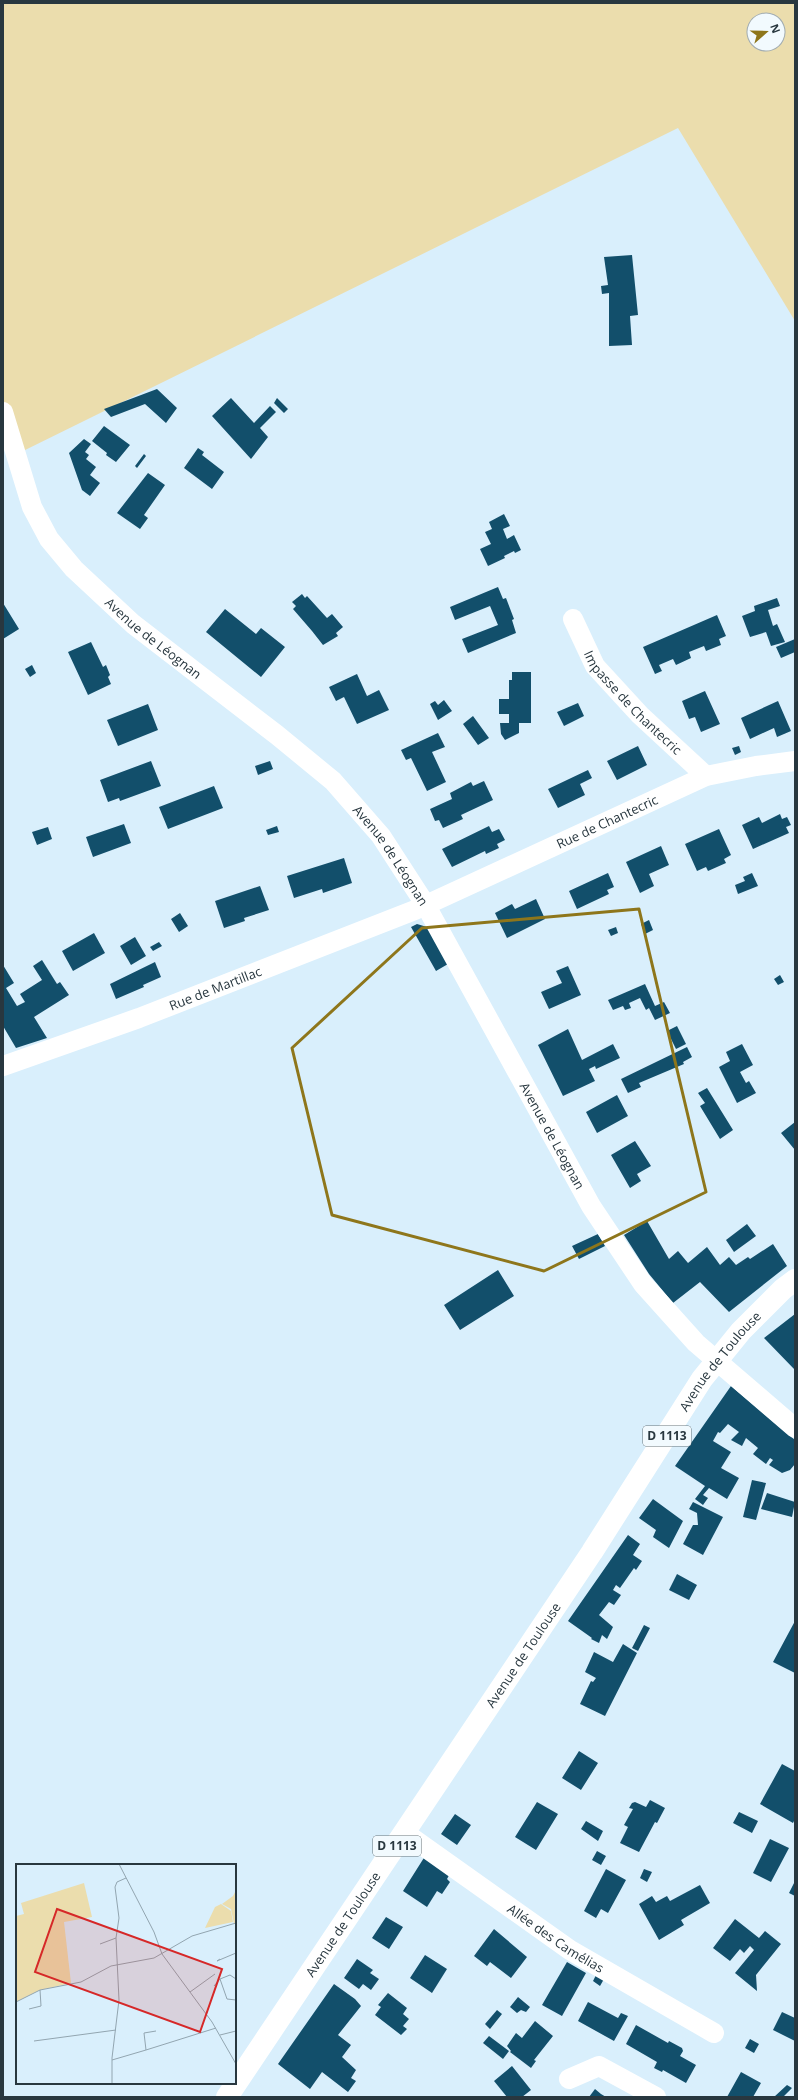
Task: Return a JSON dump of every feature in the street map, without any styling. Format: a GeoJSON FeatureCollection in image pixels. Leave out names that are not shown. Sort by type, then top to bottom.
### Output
{"type":"FeatureCollection","features":[{"type":"Feature","properties":{"kind":"main road","name":"Avenue de Toulouse"},"geometry":{"type":"LineString","coordinates":[[236,2084],[405,1834],[565,1593],[715,1361],[741,1331],[783,1289],[795,1280]]}},
{"type":"Feature","properties":{"kind":"main road","name":"Avenue de Toulouse"},"geometry":{"type":"LineString","coordinates":[[227,2097],[236,2084]]}},
{"type":"Feature","properties":{"kind":"street","name":"Avenue de Léognan"},"geometry":{"type":"LineString","coordinates":[[3,412],[32,507],[49,539],[74,568],[133,624],[277,735],[332,782],[381,836],[426,904],[591,1206],[643,1284],[696,1343],[715,1361],[795,1428]]}},
{"type":"Feature","properties":{"kind":"street","name":"Impasse de Chantecric"},"geometry":{"type":"LineString","coordinates":[[573,619],[595,666],[640,715],[706,776]]}},
{"type":"Feature","properties":{"kind":"street","name":"Rue de Chantecric"},"geometry":{"type":"LineString","coordinates":[[426,904],[706,776],[756,766],[795,761]]}},
{"type":"Feature","properties":{"kind":"street","name":"Rue de Martillac"},"geometry":{"type":"LineString","coordinates":[[3,1066],[24,1060],[139,1018],[426,904]]}},
{"type":"Feature","properties":{"kind":"street","name":"Allée des Camélias"},"geometry":{"type":"LineString","coordinates":[[405,1834],[570,1950],[714,2033]]}},
{"type":"Feature","properties":{"kind":"street"},"geometry":{"type":"LineString","coordinates":[[569,2079],[600,2066],[656,2097]]}},
{"type":"Feature","properties":{"kind":"highlighted area"},"geometry":{"type":"Polygon","coordinates":[[[639,909],[706,1192],[544,1271],[332,1215],[292,1048],[422,928],[639,909]]]}},
{"type":"Feature","properties":{"kind":"shaded area"},"geometry":{"type":"Polygon","coordinates":[[[3,3],[795,3],[795,321],[678,128],[17,454],[3,412],[3,3]]]}},
{"type":"Feature","properties":{"kind":"building"},"geometry":{"type":"Polygon","coordinates":[[[632,255],[638,315],[630,316],[632,345],[609,346],[609,293],[602,294],[601,286],[608,285],[604,257],[632,255]]]}},
{"type":"Feature","properties":{"kind":"building"},"geometry":{"type":"Polygon","coordinates":[[[157,389],[177,408],[166,423],[145,404],[111,417],[104,409],[157,389]]]}},
{"type":"Feature","properties":{"kind":"building"},"geometry":{"type":"Polygon","coordinates":[[[231,398],[254,423],[270,406],[276,412],[260,428],[268,437],[251,459],[212,416],[231,398]]]}},
{"type":"Feature","properties":{"kind":"building"},"geometry":{"type":"Polygon","coordinates":[[[277,398],[288,409],[284,413],[274,403],[277,398]]]}},
{"type":"Feature","properties":{"kind":"building"},"geometry":{"type":"Polygon","coordinates":[[[104,426],[130,445],[116,462],[106,455],[107,453],[92,441],[104,426]]]}},
{"type":"Feature","properties":{"kind":"building"},"geometry":{"type":"Polygon","coordinates":[[[84,439],[91,444],[85,452],[89,455],[86,459],[96,467],[90,475],[100,483],[90,496],[82,490],[69,453],[84,439]]]}},
{"type":"Feature","properties":{"kind":"building"},"geometry":{"type":"Polygon","coordinates":[[[198,448],[204,452],[202,455],[224,472],[212,489],[184,468],[198,448]]]}},
{"type":"Feature","properties":{"kind":"building"},"geometry":{"type":"Polygon","coordinates":[[[144,454],[146,456],[137,468],[135,466],[144,454]]]}},
{"type":"Feature","properties":{"kind":"building"},"geometry":{"type":"Polygon","coordinates":[[[148,473],[165,485],[144,515],[148,518],[140,529],[117,513],[148,473]]]}},
{"type":"Feature","properties":{"kind":"building"},"geometry":{"type":"Polygon","coordinates":[[[504,514],[510,526],[503,529],[507,539],[514,535],[521,550],[515,553],[514,551],[504,556],[505,558],[488,566],[480,549],[491,544],[485,532],[492,529],[489,522],[504,514]]]}},
{"type":"Feature","properties":{"kind":"building"},"geometry":{"type":"Polygon","coordinates":[[[498,587],[503,599],[506,598],[514,619],[512,620],[516,633],[468,653],[462,639],[498,625],[490,606],[455,620],[450,607],[498,587]]]}},
{"type":"Feature","properties":{"kind":"building"},"geometry":{"type":"Polygon","coordinates":[[[302,594],[305,598],[307,596],[327,618],[332,614],[343,627],[336,633],[338,636],[323,645],[293,609],[296,606],[292,602],[302,594]]]}},
{"type":"Feature","properties":{"kind":"building"},"geometry":{"type":"Polygon","coordinates":[[[777,598],[780,606],[768,610],[773,626],[777,624],[785,642],[771,646],[766,632],[750,637],[742,616],[755,611],[754,606],[777,598]]]}},
{"type":"Feature","properties":{"kind":"building"},"geometry":{"type":"Polygon","coordinates":[[[3,603],[19,629],[3,639],[3,603]]]}},
{"type":"Feature","properties":{"kind":"building"},"geometry":{"type":"Polygon","coordinates":[[[225,609],[256,634],[261,628],[285,647],[261,677],[206,632],[225,609]]]}},
{"type":"Feature","properties":{"kind":"building"},"geometry":{"type":"Polygon","coordinates":[[[717,615],[726,636],[719,639],[721,645],[706,651],[704,646],[689,652],[691,658],[676,665],[673,659],[659,665],[662,671],[655,674],[643,647],[717,615]]]}},
{"type":"Feature","properties":{"kind":"building"},"geometry":{"type":"Polygon","coordinates":[[[795,639],[795,652],[781,658],[776,647],[795,639]]]}},
{"type":"Feature","properties":{"kind":"building"},"geometry":{"type":"Polygon","coordinates":[[[91,642],[103,667],[106,665],[110,675],[108,677],[111,684],[88,695],[68,652],[91,642]]]}},
{"type":"Feature","properties":{"kind":"building"},"geometry":{"type":"Polygon","coordinates":[[[32,665],[36,673],[30,677],[25,669],[32,665]]]}},
{"type":"Feature","properties":{"kind":"building"},"geometry":{"type":"Polygon","coordinates":[[[512,672],[531,672],[531,723],[519,723],[519,733],[505,740],[501,734],[500,723],[509,723],[509,714],[499,714],[499,699],[509,699],[509,680],[512,680],[512,672]]]}},
{"type":"Feature","properties":{"kind":"building"},"geometry":{"type":"Polygon","coordinates":[[[357,674],[367,696],[379,690],[389,710],[357,724],[344,697],[336,701],[329,687],[357,674]]]}},
{"type":"Feature","properties":{"kind":"building"},"geometry":{"type":"Polygon","coordinates":[[[705,691],[720,724],[701,732],[695,717],[689,719],[682,701],[705,691]]]}},
{"type":"Feature","properties":{"kind":"building"},"geometry":{"type":"Polygon","coordinates":[[[444,700],[452,711],[438,720],[430,704],[435,701],[438,705],[444,700]]]}},
{"type":"Feature","properties":{"kind":"building"},"geometry":{"type":"Polygon","coordinates":[[[778,701],[791,731],[777,737],[774,728],[750,739],[741,718],[778,701]]]}},
{"type":"Feature","properties":{"kind":"building"},"geometry":{"type":"Polygon","coordinates":[[[578,703],[584,716],[564,726],[557,712],[578,703]]]}},
{"type":"Feature","properties":{"kind":"building"},"geometry":{"type":"Polygon","coordinates":[[[148,704],[158,730],[118,746],[107,720],[148,704]]]}},
{"type":"Feature","properties":{"kind":"building"},"geometry":{"type":"Polygon","coordinates":[[[473,716],[489,738],[478,745],[463,724],[473,716]]]}},
{"type":"Feature","properties":{"kind":"building"},"geometry":{"type":"Polygon","coordinates":[[[438,733],[445,747],[432,752],[446,782],[427,791],[411,758],[406,760],[401,750],[438,733]]]}},
{"type":"Feature","properties":{"kind":"building"},"geometry":{"type":"Polygon","coordinates":[[[638,746],[647,765],[617,780],[607,761],[638,746]]]}},
{"type":"Feature","properties":{"kind":"building"},"geometry":{"type":"Polygon","coordinates":[[[739,746],[741,752],[735,755],[732,748],[739,746]]]}},
{"type":"Feature","properties":{"kind":"building"},"geometry":{"type":"Polygon","coordinates":[[[151,761],[161,786],[120,801],[119,798],[108,802],[100,780],[151,761]]]}},
{"type":"Feature","properties":{"kind":"building"},"geometry":{"type":"Polygon","coordinates":[[[270,761],[273,769],[258,775],[255,766],[270,761]]]}},
{"type":"Feature","properties":{"kind":"building"},"geometry":{"type":"Polygon","coordinates":[[[588,770],[592,778],[580,784],[585,795],[558,808],[548,789],[588,770]]]}},
{"type":"Feature","properties":{"kind":"building"},"geometry":{"type":"Polygon","coordinates":[[[484,781],[493,800],[461,815],[463,819],[443,828],[439,820],[435,821],[430,809],[452,799],[450,793],[471,782],[473,786],[484,781]]]}},
{"type":"Feature","properties":{"kind":"building"},"geometry":{"type":"Polygon","coordinates":[[[214,786],[223,808],[168,829],[159,807],[214,786]]]}},
{"type":"Feature","properties":{"kind":"building"},"geometry":{"type":"Polygon","coordinates":[[[780,814],[782,819],[787,817],[791,825],[786,827],[789,833],[753,849],[742,825],[759,817],[762,823],[780,814]]]}},
{"type":"Feature","properties":{"kind":"building"},"geometry":{"type":"Polygon","coordinates":[[[124,824],[131,843],[93,857],[86,837],[124,824]]]}},
{"type":"Feature","properties":{"kind":"building"},"geometry":{"type":"Polygon","coordinates":[[[277,826],[279,832],[268,835],[266,830],[277,826]]]}},
{"type":"Feature","properties":{"kind":"building"},"geometry":{"type":"Polygon","coordinates":[[[489,826],[492,832],[499,829],[505,840],[497,844],[499,848],[486,854],[485,851],[452,867],[442,849],[489,826]]]}},
{"type":"Feature","properties":{"kind":"building"},"geometry":{"type":"Polygon","coordinates":[[[48,827],[52,839],[37,845],[32,832],[48,827]]]}},
{"type":"Feature","properties":{"kind":"building"},"geometry":{"type":"Polygon","coordinates":[[[719,829],[731,855],[724,859],[726,863],[708,871],[706,867],[697,871],[685,844],[719,829]]]}},
{"type":"Feature","properties":{"kind":"building"},"geometry":{"type":"Polygon","coordinates":[[[661,846],[669,865],[649,874],[654,886],[640,893],[626,862],[661,846]]]}},
{"type":"Feature","properties":{"kind":"building"},"geometry":{"type":"Polygon","coordinates":[[[344,858],[352,883],[323,893],[322,889],[294,898],[287,876],[344,858]]]}},
{"type":"Feature","properties":{"kind":"building"},"geometry":{"type":"Polygon","coordinates":[[[608,873],[614,887],[607,890],[609,894],[577,909],[569,891],[608,873]]]}},
{"type":"Feature","properties":{"kind":"building"},"geometry":{"type":"Polygon","coordinates":[[[752,873],[758,886],[738,894],[735,885],[745,881],[743,877],[752,873]]]}},
{"type":"Feature","properties":{"kind":"building"},"geometry":{"type":"Polygon","coordinates":[[[260,886],[269,910],[244,918],[245,921],[224,928],[215,901],[260,886]]]}},
{"type":"Feature","properties":{"kind":"building"},"geometry":{"type":"Polygon","coordinates":[[[536,899],[545,919],[507,938],[495,913],[512,904],[515,909],[536,899]]]}},
{"type":"Feature","properties":{"kind":"building"},"geometry":{"type":"Polygon","coordinates":[[[180,913],[188,926],[179,932],[171,919],[180,913]]]}},
{"type":"Feature","properties":{"kind":"building"},"geometry":{"type":"Polygon","coordinates":[[[649,920],[653,930],[645,934],[641,924],[649,920]]]}},
{"type":"Feature","properties":{"kind":"building"},"geometry":{"type":"Polygon","coordinates":[[[417,924],[427,927],[448,964],[436,971],[411,927],[417,924]]]}},
{"type":"Feature","properties":{"kind":"building"},"geometry":{"type":"Polygon","coordinates":[[[616,927],[618,933],[611,936],[608,930],[616,927]]]}},
{"type":"Feature","properties":{"kind":"building"},"geometry":{"type":"Polygon","coordinates":[[[94,933],[105,953],[73,971],[62,951],[94,933]]]}},
{"type":"Feature","properties":{"kind":"building"},"geometry":{"type":"Polygon","coordinates":[[[135,937],[146,956],[131,965],[120,946],[135,937]]]}},
{"type":"Feature","properties":{"kind":"building"},"geometry":{"type":"Polygon","coordinates":[[[159,942],[162,946],[153,951],[150,947],[159,942]]]}},
{"type":"Feature","properties":{"kind":"building"},"geometry":{"type":"Polygon","coordinates":[[[42,960],[57,984],[60,982],[69,995],[34,1017],[47,1038],[16,1048],[3,1026],[3,965],[14,983],[6,988],[17,1006],[25,1002],[20,994],[42,980],[33,966],[42,960]]]}},
{"type":"Feature","properties":{"kind":"building"},"geometry":{"type":"Polygon","coordinates":[[[155,962],[161,977],[143,985],[144,987],[116,999],[110,984],[155,962]]]}},
{"type":"Feature","properties":{"kind":"building"},"geometry":{"type":"Polygon","coordinates":[[[568,966],[581,995],[549,1009],[541,992],[562,983],[556,971],[568,966]]]}},
{"type":"Feature","properties":{"kind":"building"},"geometry":{"type":"Polygon","coordinates":[[[780,975],[784,982],[778,985],[774,979],[780,975]]]}},
{"type":"Feature","properties":{"kind":"building"},"geometry":{"type":"Polygon","coordinates":[[[645,984],[655,1006],[664,1002],[670,1013],[655,1020],[649,1008],[646,1010],[640,998],[629,1003],[631,1008],[625,1010],[623,1006],[613,1010],[608,1000],[645,984]]]}},
{"type":"Feature","properties":{"kind":"building"},"geometry":{"type":"Polygon","coordinates":[[[677,1026],[686,1044],[676,1049],[667,1031],[677,1026]]]}},
{"type":"Feature","properties":{"kind":"building"},"geometry":{"type":"Polygon","coordinates":[[[568,1029],[582,1060],[613,1044],[620,1058],[596,1069],[595,1066],[589,1069],[595,1081],[563,1096],[538,1045],[568,1029]]]}},
{"type":"Feature","properties":{"kind":"building"},"geometry":{"type":"Polygon","coordinates":[[[742,1044],[753,1065],[740,1072],[746,1083],[749,1081],[756,1093],[737,1103],[719,1067],[730,1061],[726,1052],[742,1044]]]}},
{"type":"Feature","properties":{"kind":"building"},"geometry":{"type":"Polygon","coordinates":[[[687,1047],[692,1057],[683,1062],[684,1064],[639,1083],[641,1087],[628,1093],[621,1079],[687,1047]]]}},
{"type":"Feature","properties":{"kind":"building"},"geometry":{"type":"Polygon","coordinates":[[[707,1088],[733,1130],[720,1139],[700,1106],[705,1103],[698,1093],[707,1088]]]}},
{"type":"Feature","properties":{"kind":"building"},"geometry":{"type":"Polygon","coordinates":[[[617,1095],[628,1116],[597,1133],[586,1112],[617,1095]]]}},
{"type":"Feature","properties":{"kind":"building"},"geometry":{"type":"Polygon","coordinates":[[[795,1122],[795,1150],[781,1133],[795,1122]]]}},
{"type":"Feature","properties":{"kind":"building"},"geometry":{"type":"Polygon","coordinates":[[[635,1141],[651,1166],[637,1174],[641,1181],[630,1188],[611,1155],[635,1141]]]}},
{"type":"Feature","properties":{"kind":"building"},"geometry":{"type":"Polygon","coordinates":[[[647,1221],[669,1259],[678,1251],[688,1263],[707,1247],[720,1265],[729,1257],[736,1265],[748,1257],[750,1259],[773,1244],[787,1266],[729,1312],[700,1282],[673,1303],[649,1274],[624,1235],[647,1221]]]}},
{"type":"Feature","properties":{"kind":"building"},"geometry":{"type":"Polygon","coordinates":[[[747,1224],[756,1236],[734,1252],[726,1240],[747,1224]]]}},
{"type":"Feature","properties":{"kind":"building"},"geometry":{"type":"Polygon","coordinates":[[[598,1234],[605,1246],[579,1259],[572,1246],[598,1234]]]}},
{"type":"Feature","properties":{"kind":"building"},"geometry":{"type":"Polygon","coordinates":[[[498,1270],[514,1296],[460,1330],[444,1305],[498,1270]]]}},
{"type":"Feature","properties":{"kind":"building"},"geometry":{"type":"Polygon","coordinates":[[[795,1314],[795,1370],[764,1338],[795,1314]]]}},
{"type":"Feature","properties":{"kind":"building"},"geometry":{"type":"Polygon","coordinates":[[[731,1386],[795,1440],[795,1464],[790,1470],[782,1473],[769,1465],[773,1460],[770,1458],[766,1464],[753,1454],[758,1448],[746,1438],[742,1446],[731,1440],[739,1432],[728,1424],[720,1433],[718,1432],[713,1441],[731,1452],[721,1468],[739,1478],[727,1499],[709,1488],[703,1495],[708,1498],[703,1505],[695,1499],[705,1486],[675,1466],[731,1386]]]}},
{"type":"Feature","properties":{"kind":"building"},"geometry":{"type":"Polygon","coordinates":[[[752,1480],[766,1483],[756,1520],[743,1517],[752,1480]]]}},
{"type":"Feature","properties":{"kind":"building"},"geometry":{"type":"Polygon","coordinates":[[[767,1493],[795,1502],[792,1517],[761,1509],[767,1493]]]}},
{"type":"Feature","properties":{"kind":"building"},"geometry":{"type":"Polygon","coordinates":[[[653,1499],[683,1521],[669,1548],[653,1537],[656,1530],[639,1518],[653,1499]]]}},
{"type":"Feature","properties":{"kind":"building"},"geometry":{"type":"Polygon","coordinates":[[[693,1502],[723,1517],[703,1555],[683,1544],[693,1525],[698,1525],[697,1513],[689,1509],[693,1502]]]}},
{"type":"Feature","properties":{"kind":"building"},"geometry":{"type":"Polygon","coordinates":[[[628,1535],[640,1544],[633,1555],[642,1561],[636,1570],[634,1568],[620,1588],[616,1585],[613,1590],[621,1595],[614,1605],[609,1602],[599,1615],[613,1627],[607,1639],[602,1635],[599,1643],[591,1639],[592,1638],[568,1621],[628,1535]]]}},
{"type":"Feature","properties":{"kind":"building"},"geometry":{"type":"Polygon","coordinates":[[[677,1574],[697,1585],[689,1600],[669,1590],[677,1574]]]}},
{"type":"Feature","properties":{"kind":"building"},"geometry":{"type":"Polygon","coordinates":[[[795,1621],[795,1673],[773,1662],[795,1621]]]}},
{"type":"Feature","properties":{"kind":"building"},"geometry":{"type":"Polygon","coordinates":[[[644,1625],[650,1628],[638,1651],[632,1648],[644,1625]]]}},
{"type":"Feature","properties":{"kind":"building"},"geometry":{"type":"Polygon","coordinates":[[[623,1644],[637,1653],[605,1716],[580,1704],[591,1681],[593,1682],[596,1678],[585,1672],[594,1652],[613,1662],[623,1644]]]}},
{"type":"Feature","properties":{"kind":"building"},"geometry":{"type":"Polygon","coordinates":[[[579,1751],[598,1763],[581,1790],[562,1778],[579,1751]]]}},
{"type":"Feature","properties":{"kind":"building"},"geometry":{"type":"Polygon","coordinates":[[[782,1764],[795,1771],[795,1819],[793,1823],[760,1804],[782,1764]]]}},
{"type":"Feature","properties":{"kind":"building"},"geometry":{"type":"Polygon","coordinates":[[[650,1800],[665,1808],[657,1823],[655,1822],[639,1852],[620,1843],[628,1827],[624,1825],[633,1809],[629,1808],[632,1803],[635,1802],[646,1807],[650,1800]]]}},
{"type":"Feature","properties":{"kind":"building"},"geometry":{"type":"Polygon","coordinates":[[[537,1802],[558,1814],[536,1850],[515,1837],[537,1802]]]}},
{"type":"Feature","properties":{"kind":"building"},"geometry":{"type":"Polygon","coordinates":[[[739,1812],[758,1821],[752,1833],[733,1823],[739,1812]]]}},
{"type":"Feature","properties":{"kind":"building"},"geometry":{"type":"Polygon","coordinates":[[[455,1814],[471,1825],[457,1845],[441,1834],[455,1814]]]}},
{"type":"Feature","properties":{"kind":"building"},"geometry":{"type":"Polygon","coordinates":[[[586,1821],[603,1831],[598,1841],[581,1829],[586,1821]]]}},
{"type":"Feature","properties":{"kind":"building"},"geometry":{"type":"Polygon","coordinates":[[[770,1839],[789,1848],[771,1882],[753,1873],[770,1839]]]}},
{"type":"Feature","properties":{"kind":"building"},"geometry":{"type":"Polygon","coordinates":[[[597,1851],[606,1856],[601,1865],[592,1860],[597,1851]]]}},
{"type":"Feature","properties":{"kind":"building"},"geometry":{"type":"Polygon","coordinates":[[[427,1853],[452,1870],[447,1879],[450,1882],[442,1894],[437,1891],[427,1907],[403,1891],[427,1853]]]}},
{"type":"Feature","properties":{"kind":"building"},"geometry":{"type":"Polygon","coordinates":[[[606,1869],[626,1880],[608,1913],[601,1909],[596,1918],[584,1911],[606,1869]]]}},
{"type":"Feature","properties":{"kind":"building"},"geometry":{"type":"Polygon","coordinates":[[[644,1869],[652,1872],[647,1882],[640,1878],[644,1869]]]}},
{"type":"Feature","properties":{"kind":"building"},"geometry":{"type":"Polygon","coordinates":[[[795,1881],[795,1896],[789,1893],[795,1881]]]}},
{"type":"Feature","properties":{"kind":"building"},"geometry":{"type":"Polygon","coordinates":[[[700,1885],[710,1903],[681,1920],[684,1925],[659,1940],[639,1904],[652,1896],[656,1902],[667,1896],[670,1901],[700,1885]]]}},
{"type":"Feature","properties":{"kind":"building"},"geometry":{"type":"Polygon","coordinates":[[[386,1917],[403,1927],[389,1949],[372,1938],[386,1917]]]}},
{"type":"Feature","properties":{"kind":"building"},"geometry":{"type":"Polygon","coordinates":[[[735,1919],[759,1938],[765,1931],[781,1944],[756,1975],[757,1991],[735,1973],[754,1950],[750,1946],[744,1953],[740,1949],[730,1961],[713,1948],[735,1919]]]}},
{"type":"Feature","properties":{"kind":"building"},"geometry":{"type":"Polygon","coordinates":[[[494,1929],[527,1957],[511,1978],[490,1962],[487,1966],[474,1956],[494,1929]]]}},
{"type":"Feature","properties":{"kind":"building"},"geometry":{"type":"Polygon","coordinates":[[[425,1955],[447,1969],[432,1993],[410,1978],[425,1955]]]}},
{"type":"Feature","properties":{"kind":"building"},"geometry":{"type":"Polygon","coordinates":[[[357,1959],[373,1970],[370,1973],[379,1979],[371,1990],[363,1984],[359,1989],[344,1978],[357,1959]]]}},
{"type":"Feature","properties":{"kind":"building"},"geometry":{"type":"Polygon","coordinates":[[[567,1962],[586,1973],[562,2016],[542,2005],[567,1962]]]}},
{"type":"Feature","properties":{"kind":"building"},"geometry":{"type":"Polygon","coordinates":[[[596,1975],[604,1979],[600,1986],[593,1981],[596,1975]]]}},
{"type":"Feature","properties":{"kind":"building"},"geometry":{"type":"Polygon","coordinates":[[[334,1984],[355,1999],[361,2006],[338,2035],[351,2045],[342,2057],[356,2070],[351,2078],[356,2081],[348,2092],[322,2072],[310,2089],[278,2064],[334,1984]]]}},
{"type":"Feature","properties":{"kind":"building"},"geometry":{"type":"Polygon","coordinates":[[[388,1993],[407,2008],[403,2014],[409,2019],[403,2026],[407,2029],[401,2035],[375,2015],[381,2007],[378,2005],[388,1993]]]}},
{"type":"Feature","properties":{"kind":"building"},"geometry":{"type":"Polygon","coordinates":[[[518,1997],[530,2007],[526,2012],[521,2010],[517,2013],[510,2007],[518,1997]]]}},
{"type":"Feature","properties":{"kind":"building"},"geometry":{"type":"Polygon","coordinates":[[[588,2002],[618,2018],[621,2013],[628,2016],[614,2041],[578,2021],[588,2002]]]}},
{"type":"Feature","properties":{"kind":"building"},"geometry":{"type":"Polygon","coordinates":[[[497,2010],[502,2014],[490,2029],[485,2024],[497,2010]]]}},
{"type":"Feature","properties":{"kind":"building"},"geometry":{"type":"Polygon","coordinates":[[[782,2012],[795,2018],[795,2041],[773,2030],[782,2012]]]}},
{"type":"Feature","properties":{"kind":"building"},"geometry":{"type":"Polygon","coordinates":[[[535,2021],[553,2036],[534,2060],[536,2061],[531,2068],[510,2052],[511,2051],[507,2046],[516,2033],[522,2038],[535,2021]]]}},
{"type":"Feature","properties":{"kind":"building"},"geometry":{"type":"Polygon","coordinates":[[[636,2025],[668,2043],[669,2041],[682,2048],[683,2051],[680,2056],[696,2065],[686,2083],[663,2070],[662,2072],[654,2068],[657,2062],[626,2044],[636,2025]]]}},
{"type":"Feature","properties":{"kind":"building"},"geometry":{"type":"Polygon","coordinates":[[[489,2036],[509,2051],[503,2059],[483,2043],[489,2036]]]}},
{"type":"Feature","properties":{"kind":"building"},"geometry":{"type":"Polygon","coordinates":[[[750,2039],[759,2044],[754,2053],[745,2048],[750,2039]]]}},
{"type":"Feature","properties":{"kind":"building"},"geometry":{"type":"Polygon","coordinates":[[[512,2066],[531,2090],[522,2097],[507,2097],[494,2081],[512,2066]]]}},
{"type":"Feature","properties":{"kind":"building"},"geometry":{"type":"Polygon","coordinates":[[[741,2072],[761,2083],[753,2097],[727,2097],[741,2072]]]}},
{"type":"Feature","properties":{"kind":"building"},"geometry":{"type":"Polygon","coordinates":[[[787,2085],[792,2088],[783,2097],[774,2097],[787,2085]]]}},
{"type":"Feature","properties":{"kind":"building"},"geometry":{"type":"Polygon","coordinates":[[[595,2089],[601,2094],[606,2097],[589,2097],[595,2089]]]}}]}
